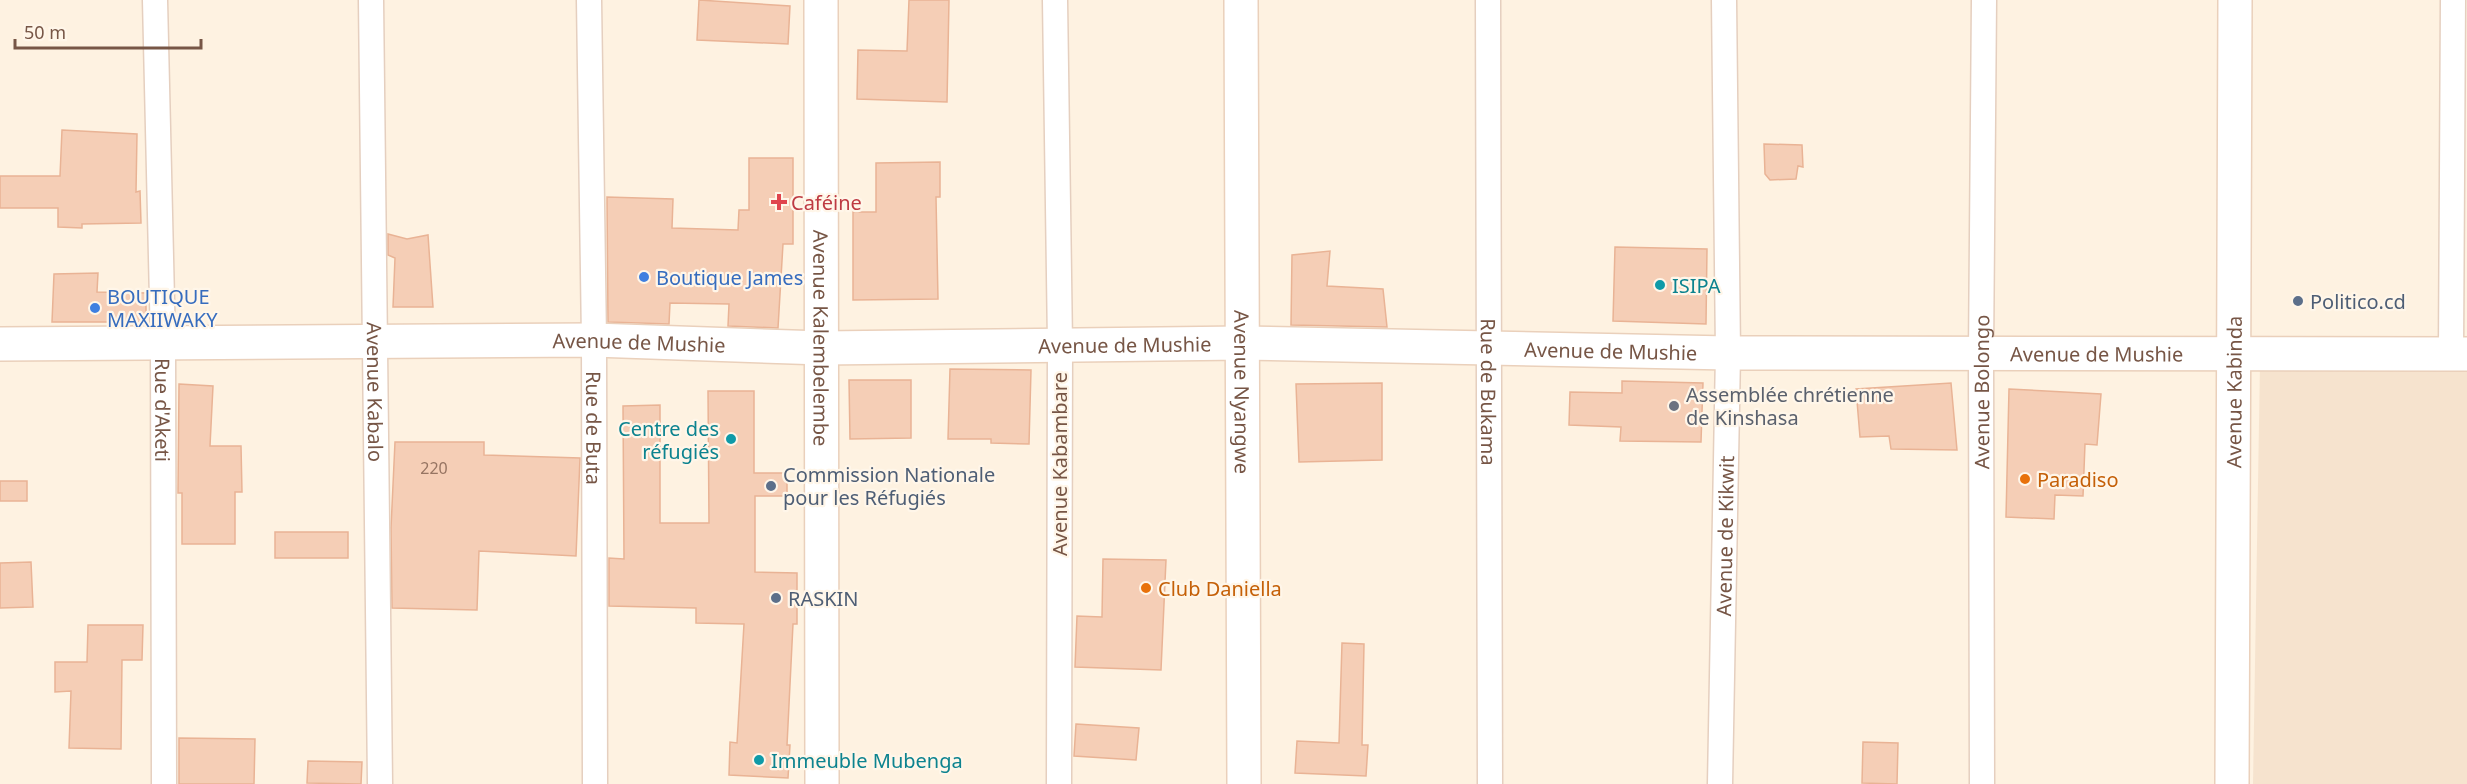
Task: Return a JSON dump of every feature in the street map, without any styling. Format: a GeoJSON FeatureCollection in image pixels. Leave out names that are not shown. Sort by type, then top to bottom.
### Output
{"type":"FeatureCollection","features":[{"type":"Feature","properties":{"kind":"street","name":"Rue d'Aketi"},"geometry":{"type":"LineString","coordinates":[[155,0],[164,343],[164,784]]}},
{"type":"Feature","properties":{"kind":"street","name":"Avenue Kabalo"},"geometry":{"type":"LineString","coordinates":[[371,0],[380,784]]}},
{"type":"Feature","properties":{"kind":"street","name":"Rue de Buta"},"geometry":{"type":"LineString","coordinates":[[589,0],[594,340],[595,784]]}},
{"type":"Feature","properties":{"kind":"street","name":"Avenue Kalembelembe"},"geometry":{"type":"LineString","coordinates":[[821,0],[822,784]]}},
{"type":"Feature","properties":{"kind":"street","name":"Avenue Kabambare"},"geometry":{"type":"LineString","coordinates":[[1055,0],[1060,344],[1059,784]]}},
{"type":"Feature","properties":{"kind":"street","name":"Avenue Nyangwe"},"geometry":{"type":"LineString","coordinates":[[1241,0],[1244,784]]}},
{"type":"Feature","properties":{"kind":"street","name":"Rue de Bukama"},"geometry":{"type":"LineString","coordinates":[[1488,0],[1490,784]]}},
{"type":"Feature","properties":{"kind":"street","name":"Avenue de Kikwit"},"geometry":{"type":"LineString","coordinates":[[1720,784],[1728,353],[1724,0]]}},
{"type":"Feature","properties":{"kind":"street","name":"Avenue Bolongo"},"geometry":{"type":"LineString","coordinates":[[1982,784],[1981,354],[1984,0]]}},
{"type":"Feature","properties":{"kind":"street","name":"Avenue Kabinda"},"geometry":{"type":"LineString","coordinates":[[2232,784],[2235,0]]}},
{"type":"Feature","properties":{"kind":"street"},"geometry":{"type":"LineString","coordinates":[[2453,0],[2459,353]]}},
{"type":"Feature","properties":{"kind":"street","name":"Avenue de Mushie"},"geometry":{"type":"LineString","coordinates":[[0,344],[594,340],[822,348],[1242,343],[1728,353],[2459,353]]}},
{"type":"Feature","properties":{"kind":"shaded area"},"geometry":{"type":"Polygon","coordinates":[[[2260,364],[2467,365],[2467,784],[2253,784],[2260,364]]]}},
{"type":"Feature","properties":{"kind":"building"},"geometry":{"type":"Polygon","coordinates":[[[699,0],[790,6],[788,44],[697,40],[699,0]]]}},
{"type":"Feature","properties":{"kind":"building"},"geometry":{"type":"Polygon","coordinates":[[[909,0],[949,0],[947,102],[857,99],[858,50],[907,51],[909,0]]]}},
{"type":"Feature","properties":{"kind":"building"},"geometry":{"type":"Polygon","coordinates":[[[62,130],[137,134],[136,192],[140,191],[141,223],[82,224],[82,228],[58,227],[58,208],[0,208],[0,176],[60,176],[62,130]]]}},
{"type":"Feature","properties":{"kind":"building"},"geometry":{"type":"Polygon","coordinates":[[[1764,144],[1802,145],[1803,167],[1798,166],[1796,179],[1770,180],[1765,174],[1764,144]]]}},
{"type":"Feature","properties":{"kind":"building"},"geometry":{"type":"Polygon","coordinates":[[[749,158],[793,158],[793,244],[783,244],[778,328],[728,326],[729,304],[670,303],[669,324],[608,322],[607,197],[673,199],[672,228],[738,230],[739,210],[749,210],[749,158]]]}},
{"type":"Feature","properties":{"kind":"building"},"geometry":{"type":"Polygon","coordinates":[[[940,162],[940,197],[936,197],[938,299],[853,300],[853,212],[876,212],[876,163],[940,162]]]}},
{"type":"Feature","properties":{"kind":"building"},"geometry":{"type":"Polygon","coordinates":[[[388,234],[407,239],[428,235],[433,307],[393,307],[395,258],[388,255],[388,234]]]}},
{"type":"Feature","properties":{"kind":"building","name":"ISIPA"},"geometry":{"type":"Polygon","coordinates":[[[1615,247],[1707,249],[1706,324],[1613,321],[1615,247]]]}},
{"type":"Feature","properties":{"kind":"building"},"geometry":{"type":"Polygon","coordinates":[[[1330,251],[1327,286],[1383,289],[1387,327],[1291,325],[1292,255],[1330,251]]]}},
{"type":"Feature","properties":{"kind":"building"},"geometry":{"type":"Polygon","coordinates":[[[98,273],[97,292],[146,293],[146,322],[52,322],[54,274],[98,273]]]}},
{"type":"Feature","properties":{"kind":"building"},"geometry":{"type":"Polygon","coordinates":[[[950,369],[1031,370],[1029,444],[991,443],[991,439],[948,439],[950,369]]]}},
{"type":"Feature","properties":{"kind":"building"},"geometry":{"type":"Polygon","coordinates":[[[849,380],[911,380],[911,438],[850,439],[849,380]]]}},
{"type":"Feature","properties":{"kind":"building"},"geometry":{"type":"Polygon","coordinates":[[[1622,381],[1703,383],[1701,442],[1620,441],[1621,427],[1569,425],[1570,392],[1622,393],[1622,381]]]}},
{"type":"Feature","properties":{"kind":"building"},"geometry":{"type":"Polygon","coordinates":[[[1382,383],[1382,460],[1299,462],[1296,384],[1382,383]]]}},
{"type":"Feature","properties":{"kind":"building"},"geometry":{"type":"Polygon","coordinates":[[[1951,383],[1957,450],[1891,449],[1889,436],[1860,437],[1856,389],[1951,383]]]}},
{"type":"Feature","properties":{"kind":"building"},"geometry":{"type":"Polygon","coordinates":[[[179,384],[213,386],[210,446],[241,446],[242,492],[235,492],[235,544],[182,544],[182,493],[178,493],[179,384]]]}},
{"type":"Feature","properties":{"kind":"building"},"geometry":{"type":"Polygon","coordinates":[[[2009,389],[2101,394],[2097,445],[2085,444],[2083,496],[2055,495],[2054,519],[2006,517],[2009,389]]]}},
{"type":"Feature","properties":{"kind":"building"},"geometry":{"type":"Polygon","coordinates":[[[708,391],[754,391],[754,473],[787,473],[787,496],[755,496],[755,572],[797,573],[797,624],[793,624],[787,745],[790,745],[788,778],[729,775],[730,742],[737,743],[744,624],[696,623],[696,608],[609,606],[609,558],[624,559],[623,406],[660,405],[660,523],[709,523],[708,391]]]}},
{"type":"Feature","properties":{"kind":"building"},"geometry":{"type":"Polygon","coordinates":[[[395,442],[484,442],[484,455],[580,458],[576,556],[479,551],[477,610],[392,608],[391,528],[395,442]]]}},
{"type":"Feature","properties":{"kind":"building"},"geometry":{"type":"Polygon","coordinates":[[[0,481],[27,481],[27,501],[0,501],[0,481]]]}},
{"type":"Feature","properties":{"kind":"building"},"geometry":{"type":"Polygon","coordinates":[[[275,532],[348,532],[348,558],[275,558],[275,532]]]}},
{"type":"Feature","properties":{"kind":"building"},"geometry":{"type":"Polygon","coordinates":[[[1103,559],[1166,560],[1161,670],[1075,667],[1077,616],[1102,617],[1103,559]]]}},
{"type":"Feature","properties":{"kind":"building"},"geometry":{"type":"Polygon","coordinates":[[[31,562],[33,607],[0,608],[0,563],[31,562]]]}},
{"type":"Feature","properties":{"kind":"building"},"geometry":{"type":"Polygon","coordinates":[[[88,625],[143,625],[142,660],[122,660],[121,749],[69,748],[71,691],[55,692],[55,662],[87,662],[88,625]]]}},
{"type":"Feature","properties":{"kind":"building"},"geometry":{"type":"Polygon","coordinates":[[[1342,643],[1364,644],[1362,745],[1368,745],[1366,776],[1295,773],[1297,741],[1339,743],[1342,643]]]}},
{"type":"Feature","properties":{"kind":"building"},"geometry":{"type":"Polygon","coordinates":[[[1076,724],[1139,728],[1136,760],[1074,756],[1076,724]]]}},
{"type":"Feature","properties":{"kind":"building"},"geometry":{"type":"Polygon","coordinates":[[[179,738],[255,739],[254,784],[179,784],[179,738]]]}},
{"type":"Feature","properties":{"kind":"building"},"geometry":{"type":"Polygon","coordinates":[[[1863,742],[1898,743],[1897,784],[1862,783],[1863,742]]]}},
{"type":"Feature","properties":{"kind":"building"},"geometry":{"type":"Polygon","coordinates":[[[308,761],[362,762],[361,784],[307,783],[308,761]]]}},
{"type":"Feature","properties":{"kind":"place","name":"Caféine"},"geometry":{"type":"Point","coordinates":[779,202]}},
{"type":"Feature","properties":{"kind":"place","name":"Boutique James"},"geometry":{"type":"Point","coordinates":[644,277]}},
{"type":"Feature","properties":{"kind":"place","name":"ISIPA"},"geometry":{"type":"Point","coordinates":[1660,285]}},
{"type":"Feature","properties":{"kind":"place","name":"Politico.cd"},"geometry":{"type":"Point","coordinates":[2298,301]}},
{"type":"Feature","properties":{"kind":"place","name":"BOUTIQUE MAXIIWAKY"},"geometry":{"type":"Point","coordinates":[95,308]}},
{"type":"Feature","properties":{"kind":"place","name":"Assemblée chrétienne de Kinshasa"},"geometry":{"type":"Point","coordinates":[1674,406]}},
{"type":"Feature","properties":{"kind":"place","name":"Centre des réfugiés"},"geometry":{"type":"Point","coordinates":[731,439]}},
{"type":"Feature","properties":{"kind":"place","name":"Paradiso"},"geometry":{"type":"Point","coordinates":[2025,479]}},
{"type":"Feature","properties":{"kind":"place","name":"Commission Nationale pour les Réfugiés"},"geometry":{"type":"Point","coordinates":[771,486]}},
{"type":"Feature","properties":{"kind":"place","name":"Club Daniella"},"geometry":{"type":"Point","coordinates":[1146,588]}},
{"type":"Feature","properties":{"kind":"place","name":"RASKIN"},"geometry":{"type":"Point","coordinates":[776,598]}},
{"type":"Feature","properties":{"kind":"place","name":"Immeuble Mubenga"},"geometry":{"type":"Point","coordinates":[759,760]}}]}
